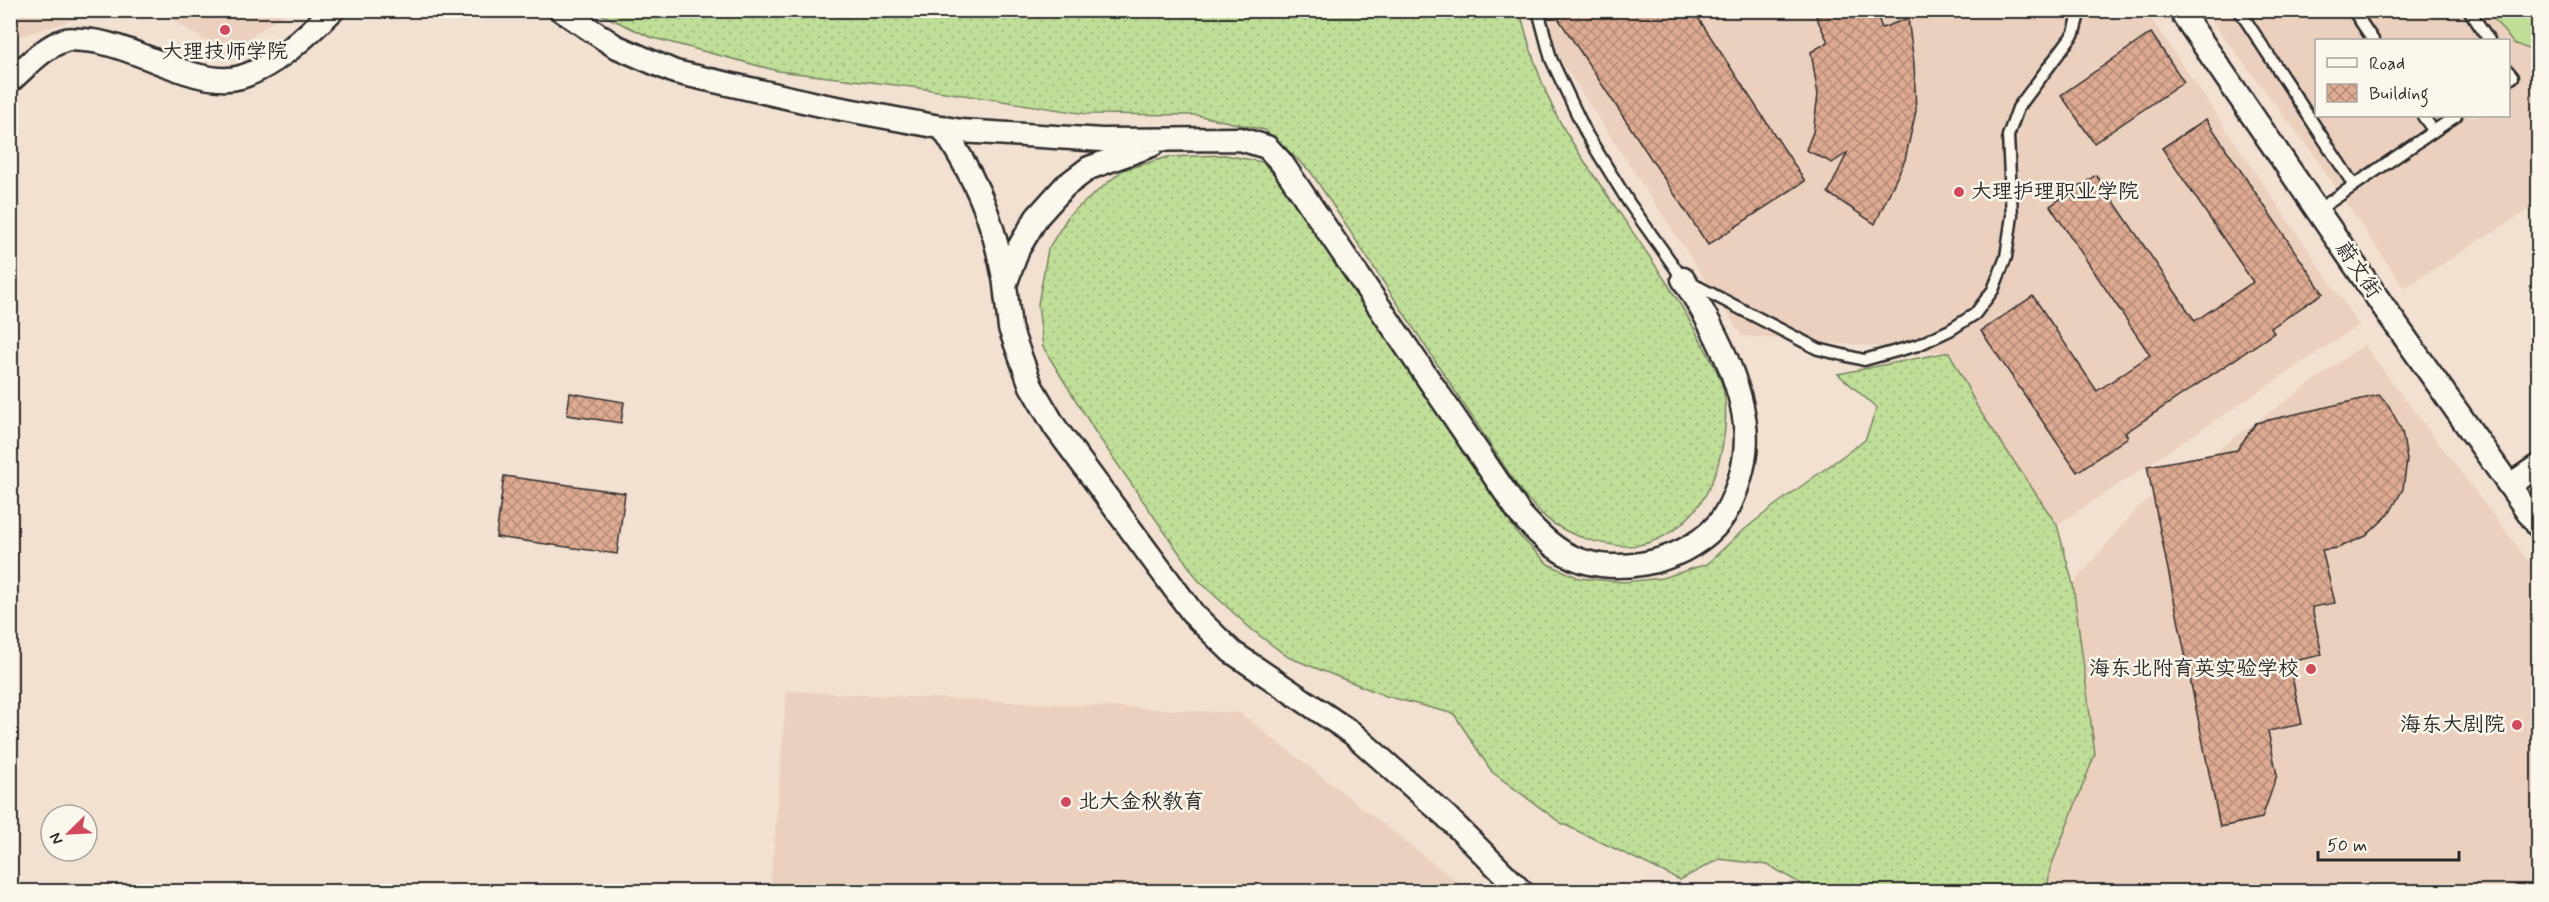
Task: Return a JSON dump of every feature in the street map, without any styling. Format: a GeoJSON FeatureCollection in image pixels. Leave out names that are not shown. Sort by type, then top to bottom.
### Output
{"type":"FeatureCollection","features":[{"type":"Feature","properties":{"kind":"street"},"geometry":{"type":"LineString","coordinates":[[10,81],[34,59],[65,40],[92,41],[136,52],[208,79],[239,77],[258,69],[303,39],[333,10]]}},
{"type":"Feature","properties":{"kind":"street"},"geometry":{"type":"LineString","coordinates":[[561,10],[615,46],[675,72],[821,105],[961,131],[1102,140],[1240,139],[1267,147],[1281,162],[1520,514],[1538,534],[1564,554],[1591,563],[1634,566],[1674,556],[1717,526],[1736,489],[1744,459],[1743,417],[1735,384],[1716,333],[1683,279]]}},
{"type":"Feature","properties":{"kind":"street","name":"蔚文街"},"geometry":{"type":"LineString","coordinates":[[2180,10],[2538,526]]}},
{"type":"Feature","properties":{"kind":"street"},"geometry":{"type":"LineString","coordinates":[[942,127],[968,167],[987,206],[997,241],[1011,328],[1031,386],[1055,427],[1194,615],[1232,652],[1352,734],[1447,817],[1522,891]]}},
{"type":"Feature","properties":{"kind":"street"},"geometry":{"type":"LineString","coordinates":[[1005,285],[1018,249],[1037,217],[1065,186],[1089,168],[1171,138]]}},
{"type":"Feature","properties":{"kind":"street"},"geometry":{"type":"LineString","coordinates":[[2510,486],[2538,466]]}},
{"type":"Feature","properties":{"kind":"lane"},"geometry":{"type":"LineString","coordinates":[[1538,10],[1551,59],[1587,135],[1629,203],[1683,279],[1818,349],[1864,360],[1918,345],[1950,330],[1975,314],[1993,290],[2006,257],[2012,216],[2008,136],[2018,108],[2074,33],[2080,10]]}},
{"type":"Feature","properties":{"kind":"lane"},"geometry":{"type":"LineString","coordinates":[[2239,10],[2353,184]]}},
{"type":"Feature","properties":{"kind":"lane"},"geometry":{"type":"LineString","coordinates":[[2353,10],[2372,39]]}},
{"type":"Feature","properties":{"kind":"lane"},"geometry":{"type":"LineString","coordinates":[[2469,10],[2488,39]]}},
{"type":"Feature","properties":{"kind":"lane"},"geometry":{"type":"LineString","coordinates":[[2424,117],[2433,130]]}},
{"type":"Feature","properties":{"kind":"lane"},"geometry":{"type":"LineString","coordinates":[[2318,210],[2454,117]]}},
{"type":"Feature","properties":{"kind":"shaded area"},"geometry":{"type":"Polygon","coordinates":[[[11,10],[101,10],[101,11],[11,39],[11,10]]]}},
{"type":"Feature","properties":{"kind":"shaded area","name":"大理技师学院"},"geometry":{"type":"Polygon","coordinates":[[[160,11],[288,11],[226,55],[160,11]]]}},
{"type":"Feature","properties":{"kind":"shaded area","name":"大理护理职业学院"},"geometry":{"type":"Polygon","coordinates":[[[1528,11],[2146,11],[2359,325],[2057,525],[1978,408],[1948,352],[1742,336],[1528,11]]]}},
{"type":"Feature","properties":{"kind":"shaded area"},"geometry":{"type":"Polygon","coordinates":[[[2204,11],[2538,11],[2538,204],[2404,288],[2311,151],[2204,11]]]}},
{"type":"Feature","properties":{"kind":"shaded area","name":"海东北附育英实验学校"},"geometry":{"type":"Polygon","coordinates":[[[2364,345],[2538,574],[2538,891],[2047,892],[2050,869],[2095,754],[2073,584],[2139,506],[2364,345]]]}},
{"type":"Feature","properties":{"kind":"shaded area","name":"北大金秋教育"},"geometry":{"type":"Polygon","coordinates":[[[787,691],[1240,713],[1469,891],[770,891],[787,691]]]}},
{"type":"Feature","properties":{"kind":"green space"},"geometry":{"type":"Polygon","coordinates":[[[594,11],[1520,11],[1538,72],[1556,115],[1687,315],[1720,379],[1725,402],[1725,428],[1712,483],[1699,505],[1685,521],[1668,534],[1648,543],[1618,546],[1599,542],[1580,537],[1550,521],[1524,496],[1311,172],[1265,130],[1196,115],[1086,114],[912,87],[778,71],[650,37],[594,11]]]}},
{"type":"Feature","properties":{"kind":"green space"},"geometry":{"type":"Polygon","coordinates":[[[2488,11],[2538,11],[2538,53],[2513,43],[2488,11]]]}},
{"type":"Feature","properties":{"kind":"green space"},"geometry":{"type":"Polygon","coordinates":[[[1225,155],[1262,162],[1279,180],[1518,534],[1548,564],[1579,578],[1624,582],[1662,578],[1707,564],[1740,533],[1774,506],[1865,440],[1877,408],[1838,374],[1949,352],[1978,408],[2057,525],[2073,584],[2095,754],[2050,869],[2047,891],[1813,891],[1768,865],[1719,859],[1680,880],[1561,823],[1492,772],[1454,714],[1386,696],[1288,657],[1251,629],[1198,580],[1096,433],[1043,347],[1038,304],[1048,249],[1069,215],[1123,170],[1168,157],[1225,155]]]}},
{"type":"Feature","properties":{"kind":"building"},"geometry":{"type":"Polygon","coordinates":[[[1570,10],[1693,10],[1805,181],[1708,245],[1558,18],[1570,10]]]}},
{"type":"Feature","properties":{"kind":"building"},"geometry":{"type":"Polygon","coordinates":[[[1813,10],[1875,10],[1882,28],[1908,18],[1914,63],[1916,111],[1905,160],[1875,224],[1828,193],[1847,153],[1832,163],[1806,150],[1813,132],[1818,95],[1811,52],[1828,42],[1813,10]]]}},
{"type":"Feature","properties":{"kind":"building"},"geometry":{"type":"Polygon","coordinates":[[[2151,33],[2184,82],[2094,143],[2061,95],[2151,33]]]}},
{"type":"Feature","properties":{"kind":"building"},"geometry":{"type":"Polygon","coordinates":[[[2206,119],[2323,293],[2271,328],[2274,333],[2125,433],[2128,437],[2077,472],[1981,331],[2033,296],[2097,391],[2150,355],[2050,206],[2096,175],[2195,321],[2253,282],[2162,148],[2206,119]]]}},
{"type":"Feature","properties":{"kind":"building"},"geometry":{"type":"Polygon","coordinates":[[[570,393],[624,402],[621,423],[567,415],[570,393]]]}},
{"type":"Feature","properties":{"kind":"building"},"geometry":{"type":"Polygon","coordinates":[[[2379,395],[2389,406],[2402,431],[2407,460],[2403,489],[2389,514],[2366,536],[2338,548],[2322,550],[2335,603],[2312,607],[2322,655],[2289,662],[2302,724],[2268,731],[2277,775],[2262,818],[2220,827],[2147,466],[2237,450],[2256,423],[2379,395]]]}},
{"type":"Feature","properties":{"kind":"building"},"geometry":{"type":"Polygon","coordinates":[[[504,476],[625,493],[617,554],[496,537],[504,476]]]}},
{"type":"Feature","properties":{"kind":"place","name":"大理技师学院"},"geometry":{"type":"Point","coordinates":[225,30]}},
{"type":"Feature","properties":{"kind":"place","name":"大理护理职业学院"},"geometry":{"type":"Point","coordinates":[1959,192]}},
{"type":"Feature","properties":{"kind":"place","name":"海东北附育英实验学校"},"geometry":{"type":"Point","coordinates":[2311,669]}},
{"type":"Feature","properties":{"kind":"place","name":"海东大剧院"},"geometry":{"type":"Point","coordinates":[2517,725]}},
{"type":"Feature","properties":{"kind":"place","name":"北大金秋教育"},"geometry":{"type":"Point","coordinates":[1066,802]}}]}
